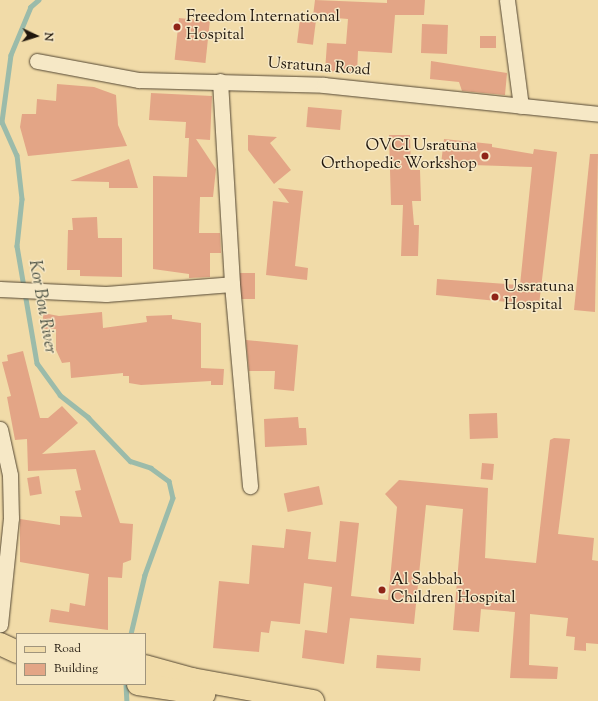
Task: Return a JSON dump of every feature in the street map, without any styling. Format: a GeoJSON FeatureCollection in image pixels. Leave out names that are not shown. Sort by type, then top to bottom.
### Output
{"type":"FeatureCollection","features":[{"type":"Feature","properties":{"kind":"main road"},"geometry":{"type":"LineString","coordinates":[[0,632],[16,635]]}},
{"type":"Feature","properties":{"kind":"main road"},"geometry":{"type":"LineString","coordinates":[[0,644],[16,652]]}},
{"type":"Feature","properties":{"kind":"main road"},"geometry":{"type":"LineString","coordinates":[[146,666],[192,679],[306,700]]}},
{"type":"Feature","properties":{"kind":"main road"},"geometry":{"type":"LineString","coordinates":[[142,685],[163,690],[247,698],[306,700]]}},
{"type":"Feature","properties":{"kind":"street"},"geometry":{"type":"LineString","coordinates":[[507,0],[521,106]]}},
{"type":"Feature","properties":{"kind":"street","name":"Usratuna Road"},"geometry":{"type":"LineString","coordinates":[[37,61],[139,80],[324,85],[598,114]]}},
{"type":"Feature","properties":{"kind":"street"},"geometry":{"type":"LineString","coordinates":[[220,81],[232,284],[250,486]]}},
{"type":"Feature","properties":{"kind":"street"},"geometry":{"type":"LineString","coordinates":[[0,289],[93,294],[232,284]]}},
{"type":"Feature","properties":{"kind":"street"},"geometry":{"type":"LineString","coordinates":[[0,429],[10,475],[11,518],[0,624]]}},
{"type":"Feature","properties":{"kind":"building"},"geometry":{"type":"Polygon","coordinates":[[[315,0],[387,3],[387,0],[425,0],[424,15],[395,15],[392,53],[358,51],[357,73],[325,71],[327,43],[346,44],[348,19],[313,16],[315,0]]]}},
{"type":"Feature","properties":{"kind":"building"},"geometry":{"type":"Polygon","coordinates":[[[179,18],[210,21],[205,63],[175,60],[179,18]]]}},
{"type":"Feature","properties":{"kind":"building"},"geometry":{"type":"Polygon","coordinates":[[[300,19],[316,21],[313,45],[297,43],[300,19]]]}},
{"type":"Feature","properties":{"kind":"building"},"geometry":{"type":"Polygon","coordinates":[[[422,24],[448,25],[447,54],[421,53],[422,24]]]}},
{"type":"Feature","properties":{"kind":"building"},"geometry":{"type":"Polygon","coordinates":[[[480,36],[496,36],[496,48],[480,48],[480,36]]]}},
{"type":"Feature","properties":{"kind":"building"},"geometry":{"type":"Polygon","coordinates":[[[431,61],[507,73],[505,95],[462,91],[459,82],[430,79],[431,61]]]}},
{"type":"Feature","properties":{"kind":"building"},"geometry":{"type":"Polygon","coordinates":[[[57,84],[94,87],[116,95],[118,125],[127,146],[28,156],[20,127],[22,114],[36,114],[37,99],[56,101],[57,84]]]}},
{"type":"Feature","properties":{"kind":"building"},"geometry":{"type":"Polygon","coordinates":[[[151,93],[212,96],[210,140],[196,139],[216,169],[213,197],[200,197],[199,233],[220,233],[221,253],[210,253],[210,277],[189,278],[189,274],[153,269],[153,176],[187,177],[189,138],[185,138],[186,122],[149,120],[151,93]]]}},
{"type":"Feature","properties":{"kind":"building"},"geometry":{"type":"Polygon","coordinates":[[[308,107],[342,110],[340,130],[306,127],[308,107]]]}},
{"type":"Feature","properties":{"kind":"building"},"geometry":{"type":"Polygon","coordinates":[[[248,135],[277,137],[270,143],[291,170],[274,184],[248,150],[248,135]]]}},
{"type":"Feature","properties":{"kind":"building"},"geometry":{"type":"Polygon","coordinates":[[[389,135],[410,135],[411,170],[420,170],[421,201],[412,201],[414,225],[419,225],[418,256],[401,256],[403,205],[391,205],[389,135]]]}},
{"type":"Feature","properties":{"kind":"building"},"geometry":{"type":"Polygon","coordinates":[[[444,139],[492,144],[492,147],[533,154],[534,149],[557,152],[539,305],[436,295],[437,279],[520,285],[532,167],[441,164],[444,139]]]}},
{"type":"Feature","properties":{"kind":"building"},"geometry":{"type":"Polygon","coordinates":[[[590,154],[598,154],[595,312],[574,310],[590,154]]]}},
{"type":"Feature","properties":{"kind":"building"},"geometry":{"type":"Polygon","coordinates":[[[129,159],[138,188],[109,188],[109,182],[70,181],[129,159]]]}},
{"type":"Feature","properties":{"kind":"building"},"geometry":{"type":"Polygon","coordinates":[[[278,188],[303,191],[295,266],[308,268],[307,280],[266,275],[273,201],[289,203],[278,188]]]}},
{"type":"Feature","properties":{"kind":"building"},"geometry":{"type":"Polygon","coordinates":[[[97,217],[98,238],[122,238],[122,277],[80,276],[80,270],[67,270],[68,230],[73,230],[72,218],[97,217]]]}},
{"type":"Feature","properties":{"kind":"building"},"geometry":{"type":"Polygon","coordinates":[[[240,273],[255,273],[255,299],[240,299],[240,273]]]}},
{"type":"Feature","properties":{"kind":"building"},"geometry":{"type":"Polygon","coordinates":[[[102,312],[103,328],[147,322],[146,316],[172,315],[172,319],[201,323],[201,368],[224,369],[223,385],[211,385],[211,381],[141,385],[129,383],[129,376],[123,376],[123,373],[71,378],[70,362],[62,363],[56,350],[56,329],[43,329],[43,313],[59,316],[102,312]]]}},
{"type":"Feature","properties":{"kind":"building"},"geometry":{"type":"Polygon","coordinates":[[[246,340],[298,345],[294,391],[274,389],[275,371],[249,371],[246,340]]]}},
{"type":"Feature","properties":{"kind":"building"},"geometry":{"type":"Polygon","coordinates":[[[23,351],[40,418],[48,418],[62,406],[78,423],[42,454],[95,450],[120,523],[133,524],[131,560],[123,563],[122,578],[108,577],[108,630],[49,622],[51,609],[69,612],[70,603],[85,606],[89,574],[20,562],[20,519],[60,525],[60,516],[82,517],[75,491],[81,490],[76,469],[28,471],[27,439],[15,440],[7,397],[11,396],[2,362],[8,361],[7,355],[23,351]]]}},
{"type":"Feature","properties":{"kind":"building"},"geometry":{"type":"Polygon","coordinates":[[[497,413],[498,438],[470,439],[469,414],[497,413]]]}},
{"type":"Feature","properties":{"kind":"building"},"geometry":{"type":"Polygon","coordinates":[[[298,417],[299,428],[306,428],[307,445],[265,447],[264,419],[298,417]]]}},
{"type":"Feature","properties":{"kind":"building"},"geometry":{"type":"Polygon","coordinates":[[[554,438],[570,439],[558,534],[594,538],[592,560],[598,561],[598,644],[586,643],[586,651],[574,650],[575,637],[566,636],[568,618],[530,614],[529,665],[558,667],[557,679],[510,678],[515,612],[481,609],[479,632],[453,630],[463,509],[426,505],[414,624],[350,618],[344,664],[302,658],[305,630],[327,633],[332,587],[304,583],[300,624],[271,621],[269,633],[261,632],[259,652],[213,648],[219,581],[249,584],[252,545],[284,548],[286,529],[311,532],[308,559],[336,562],[340,521],[359,523],[351,596],[388,600],[397,507],[385,494],[399,480],[488,488],[485,558],[536,563],[550,440],[554,438]]]}},
{"type":"Feature","properties":{"kind":"building"},"geometry":{"type":"Polygon","coordinates":[[[482,463],[494,464],[493,480],[481,479],[482,463]]]}},
{"type":"Feature","properties":{"kind":"building"},"geometry":{"type":"Polygon","coordinates":[[[39,476],[42,494],[30,496],[27,478],[39,476]]]}},
{"type":"Feature","properties":{"kind":"building"},"geometry":{"type":"Polygon","coordinates":[[[319,486],[323,505],[288,512],[284,493],[319,486]]]}},
{"type":"Feature","properties":{"kind":"building"},"geometry":{"type":"Polygon","coordinates":[[[377,655],[421,658],[420,671],[376,668],[377,655]]]}},
{"type":"Feature","properties":{"kind":"waterway","name":"Kor Bou River"},"geometry":{"type":"LineString","coordinates":[[39,0],[31,7],[11,55],[2,122],[17,155],[22,199],[17,246],[37,363],[60,395],[88,417],[130,461],[151,468],[169,481],[173,498],[145,575],[131,633]]}},
{"type":"Feature","properties":{"kind":"waterway","name":"Kor Bou River"},"geometry":{"type":"LineString","coordinates":[[126,685],[127,701]]}},
{"type":"Feature","properties":{"kind":"place","name":"Freedom International Hospital"},"geometry":{"type":"Point","coordinates":[177,27]}},
{"type":"Feature","properties":{"kind":"place","name":"OVCI Usratuna Orthopedic Workshop"},"geometry":{"type":"Point","coordinates":[485,156]}},
{"type":"Feature","properties":{"kind":"place","name":"Ussratuna Hospital"},"geometry":{"type":"Point","coordinates":[495,297]}},
{"type":"Feature","properties":{"kind":"place","name":"Al Sabbah Children Hospital"},"geometry":{"type":"Point","coordinates":[382,590]}}]}
